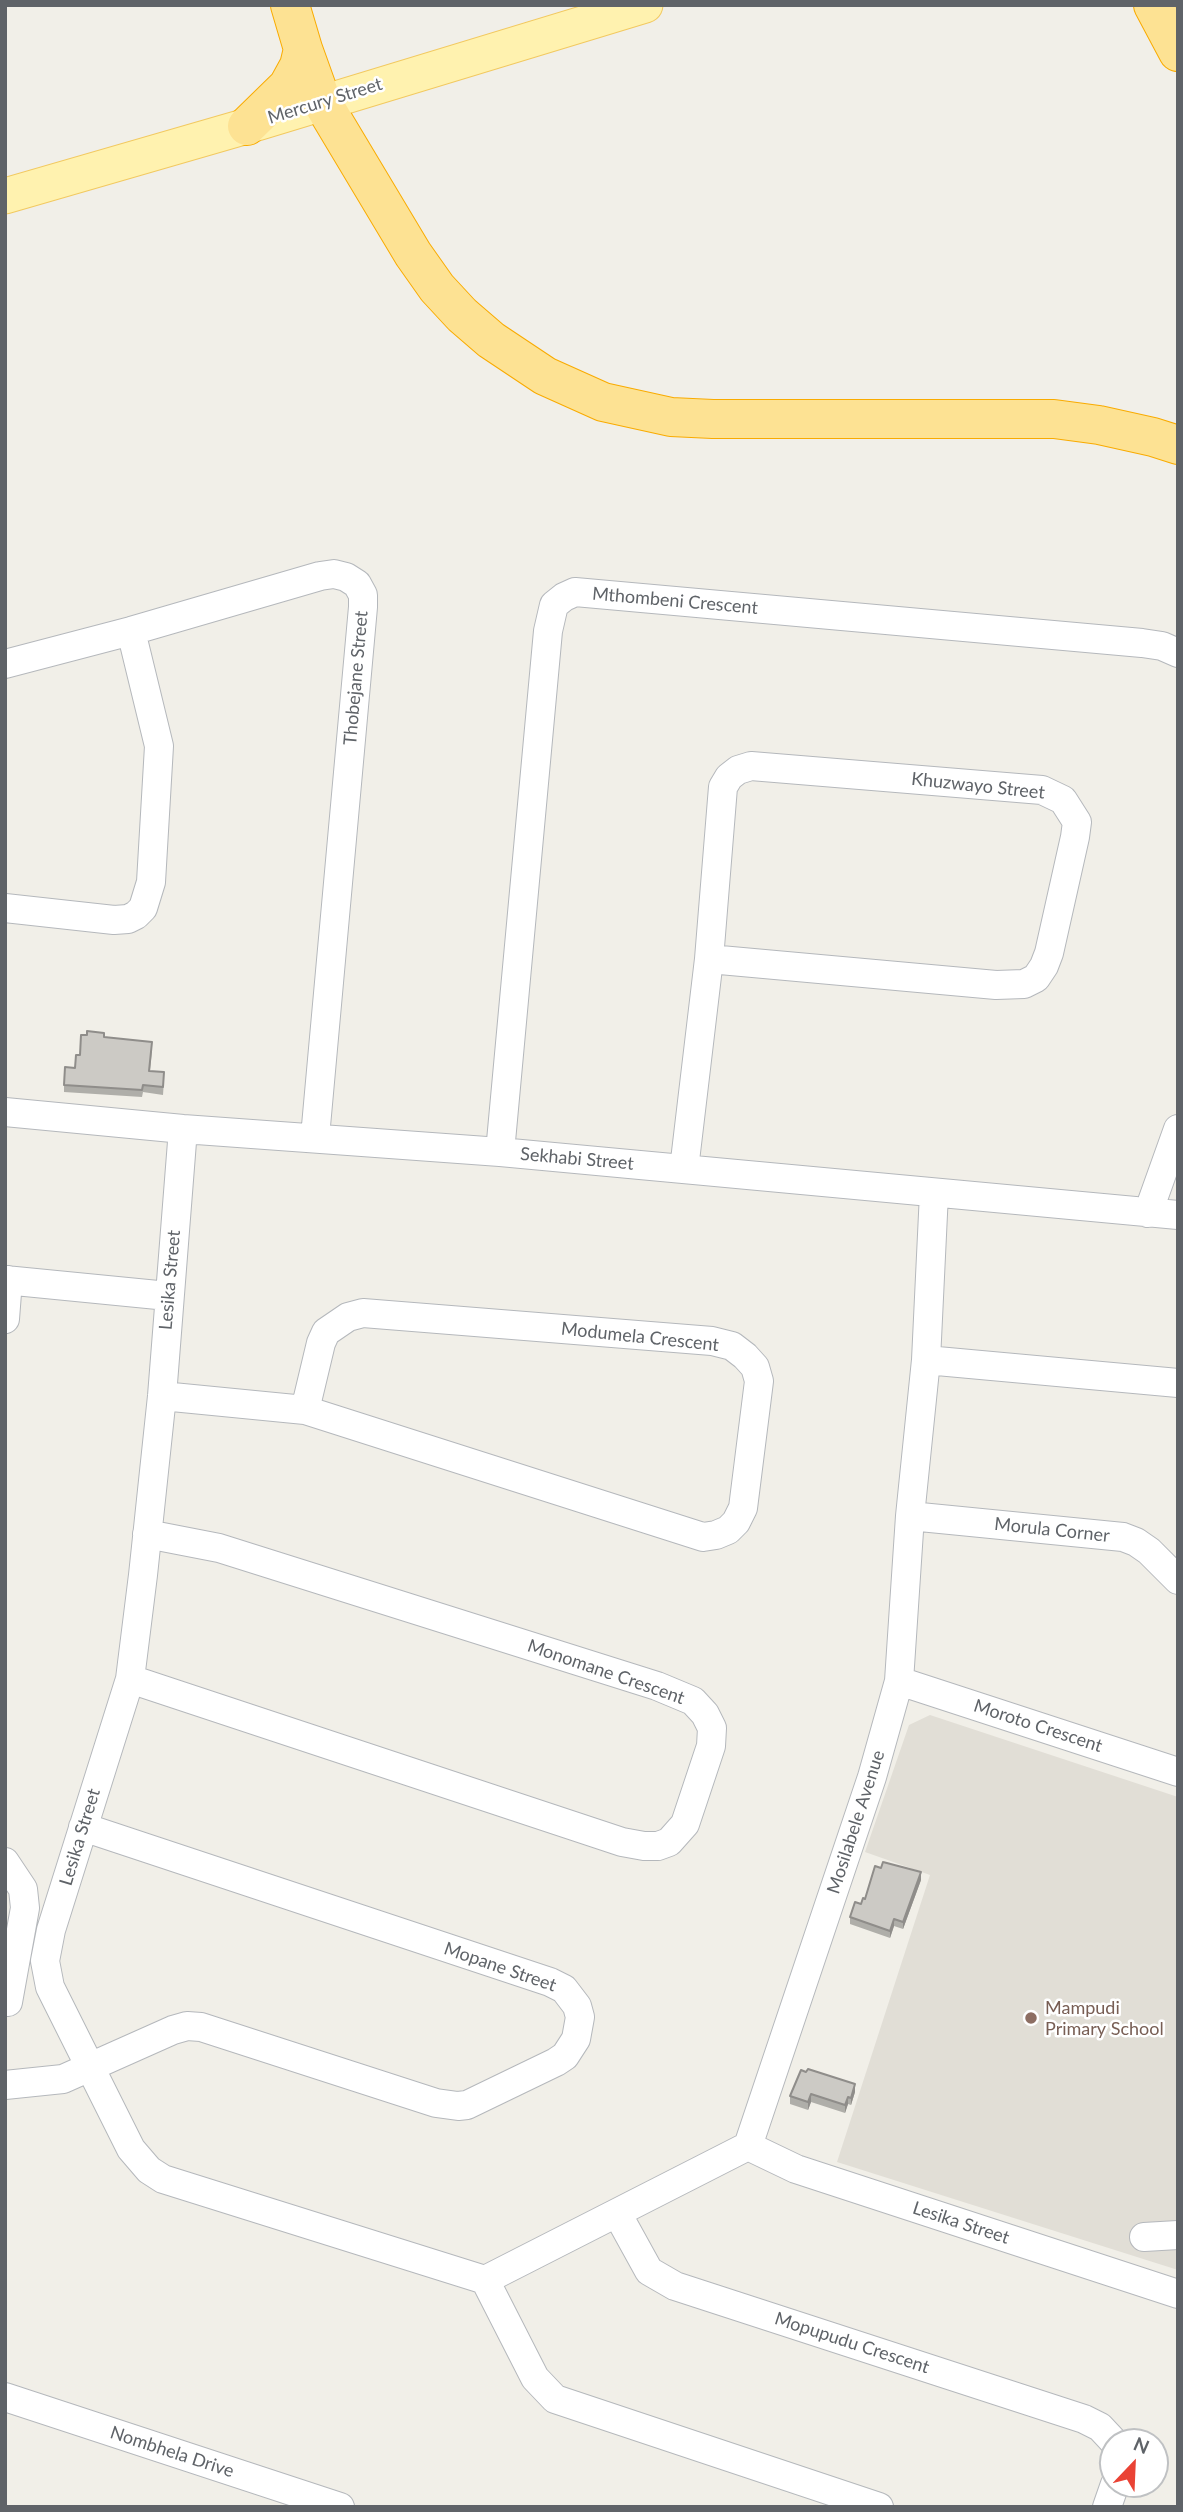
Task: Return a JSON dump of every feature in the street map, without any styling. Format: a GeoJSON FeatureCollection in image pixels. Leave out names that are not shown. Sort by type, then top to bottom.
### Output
{"type":"FeatureCollection","features":[{"type":"Feature","properties":{"kind":"highway"},"geometry":{"type":"LineString","coordinates":[[290,5],[322,102],[413,254],[462,315],[491,340],[545,376],[603,402],[671,416],[713,419],[1054,419],[1100,425],[1178,445]]}},
{"type":"Feature","properties":{"kind":"highway"},"geometry":{"type":"LineString","coordinates":[[1153,5],[1178,52]]}},
{"type":"Feature","properties":{"kind":"highway"},"geometry":{"type":"LineString","coordinates":[[247,126],[288,86],[299,66],[303,49]]}},
{"type":"Feature","properties":{"kind":"main road","name":"Mercury Street"},"geometry":{"type":"LineString","coordinates":[[5,196],[247,126],[645,5]]}},
{"type":"Feature","properties":{"kind":"street","name":"Thobejane Street"},"geometry":{"type":"LineString","coordinates":[[5,664],[131,631],[320,576],[334,574],[357,584],[363,596],[314,1137]]}},
{"type":"Feature","properties":{"kind":"street","name":"Mthombeni Crescent"},"geometry":{"type":"LineString","coordinates":[[500,1152],[548,631],[554,605],[564,597],[575,592],[1142,643],[1162,646],[1178,653]]}},
{"type":"Feature","properties":{"kind":"street"},"geometry":{"type":"LineString","coordinates":[[5,908],[114,920],[128,919],[143,908],[151,882],[159,746],[131,631]]}},
{"type":"Feature","properties":{"kind":"street","name":"Khuzwayo Street"},"geometry":{"type":"LineString","coordinates":[[684,1169],[709,959],[723,787],[729,777],[738,770],[751,766],[1042,790],[1063,800],[1077,822],[1049,953],[1036,978],[1024,984],[996,985],[709,959]]}},
{"type":"Feature","properties":{"kind":"street","name":"Sekhabi Street"},"geometry":{"type":"LineString","coordinates":[[5,1112],[183,1129],[500,1152],[1178,1215]]}},
{"type":"Feature","properties":{"kind":"street","name":"Lesika Street"},"geometry":{"type":"LineString","coordinates":[[183,1129],[162,1396],[130,1679],[51,1930],[45,1961],[50,1987],[131,2149],[149,2171],[163,2179],[485,2280]]}},
{"type":"Feature","properties":{"kind":"street"},"geometry":{"type":"LineString","coordinates":[[1148,1213],[1178,1129]]}},
{"type":"Feature","properties":{"kind":"street","name":"Mosilabele Avenue"},"geometry":{"type":"LineString","coordinates":[[748,2146],[872,1777],[899,1681],[910,1516],[926,1360],[934,1193]]}},
{"type":"Feature","properties":{"kind":"street"},"geometry":{"type":"LineString","coordinates":[[5,1319],[7,1280],[168,1296]]}},
{"type":"Feature","properties":{"kind":"street","name":"Modumela Crescent"},"geometry":{"type":"LineString","coordinates":[[162,1396],[305,1410],[703,1537],[728,1530],[736,1522],[743,1508],[760,1381],[755,1367],[745,1356],[732,1346],[712,1340],[363,1314],[348,1317],[326,1332],[305,1410]]}},
{"type":"Feature","properties":{"kind":"street"},"geometry":{"type":"LineString","coordinates":[[926,1360],[1178,1383]]}},
{"type":"Feature","properties":{"kind":"street","name":"Morula Corner"},"geometry":{"type":"LineString","coordinates":[[910,1516],[1123,1537],[1149,1551],[1178,1580]]}},
{"type":"Feature","properties":{"kind":"street","name":"Monomane Crescent"},"geometry":{"type":"LineString","coordinates":[[130,1679],[622,1842],[644,1846],[658,1846],[669,1842],[685,1824],[711,1746],[712,1728],[705,1714],[693,1701],[657,1685],[219,1548],[147,1534]]}},
{"type":"Feature","properties":{"kind":"street","name":"Moroto Crescent"},"geometry":{"type":"LineString","coordinates":[[899,1681],[1178,1772]]}},
{"type":"Feature","properties":{"kind":"street","name":"Mopane Street"},"geometry":{"type":"LineString","coordinates":[[5,2085],[55,2080],[187,2026],[201,2027],[436,2103],[458,2106],[467,2105],[565,2056],[576,2039],[579,2017],[577,2006],[571,1996],[550,1982],[83,1827]]}},
{"type":"Feature","properties":{"kind":"street"},"geometry":{"type":"LineString","coordinates":[[5,1862],[23,1889],[24,1908],[7,2004]]}},
{"type":"Feature","properties":{"kind":"street"},"geometry":{"type":"LineString","coordinates":[[7,2004],[47,1973]]}},
{"type":"Feature","properties":{"kind":"street"},"geometry":{"type":"LineString","coordinates":[[748,2146],[485,2280],[535,2378],[555,2399],[879,2507]]}},
{"type":"Feature","properties":{"kind":"street","name":"Lesika Street"},"geometry":{"type":"LineString","coordinates":[[748,2146],[796,2169],[1178,2294]]}},
{"type":"Feature","properties":{"kind":"street","name":"Mopupudu Crescent"},"geometry":{"type":"LineString","coordinates":[[617,2213],[649,2271],[675,2286],[1084,2419],[1101,2428]]}},
{"type":"Feature","properties":{"kind":"street"},"geometry":{"type":"LineString","coordinates":[[1144,2238],[1178,2235]]}},
{"type":"Feature","properties":{"kind":"street","name":"Nombhela Drive"},"geometry":{"type":"LineString","coordinates":[[5,2397],[340,2507]]}},
{"type":"Feature","properties":{"kind":"shaded area","name":"Mampudi Primary School"},"geometry":{"type":"Polygon","coordinates":[[[930,1715],[1178,1797],[1178,2270],[837,2162],[930,1875],[865,1852],[909,1725],[930,1715]]]}},
{"type":"Feature","properties":{"kind":"building"},"geometry":{"type":"Polygon","coordinates":[[[87,1031],[104,1033],[104,1037],[152,1042],[149,1071],[164,1072],[163,1087],[143,1085],[142,1090],[64,1085],[65,1067],[75,1068],[76,1055],[80,1055],[81,1035],[87,1035],[87,1031]]]}},
{"type":"Feature","properties":{"kind":"building"},"geometry":{"type":"Polygon","coordinates":[[[883,1862],[921,1872],[903,1922],[894,1919],[890,1931],[850,1917],[855,1902],[861,1904],[863,1898],[865,1899],[875,1866],[881,1868],[883,1862]]]}},
{"type":"Feature","properties":{"kind":"building"},"geometry":{"type":"Polygon","coordinates":[[[808,2069],[855,2084],[851,2098],[848,2097],[845,2105],[811,2094],[808,2102],[790,2096],[801,2070],[806,2072],[808,2069]]]}},
{"type":"Feature","properties":{"kind":"place","name":"Mampudi Primary School"},"geometry":{"type":"Point","coordinates":[1031,2018]}}]}
